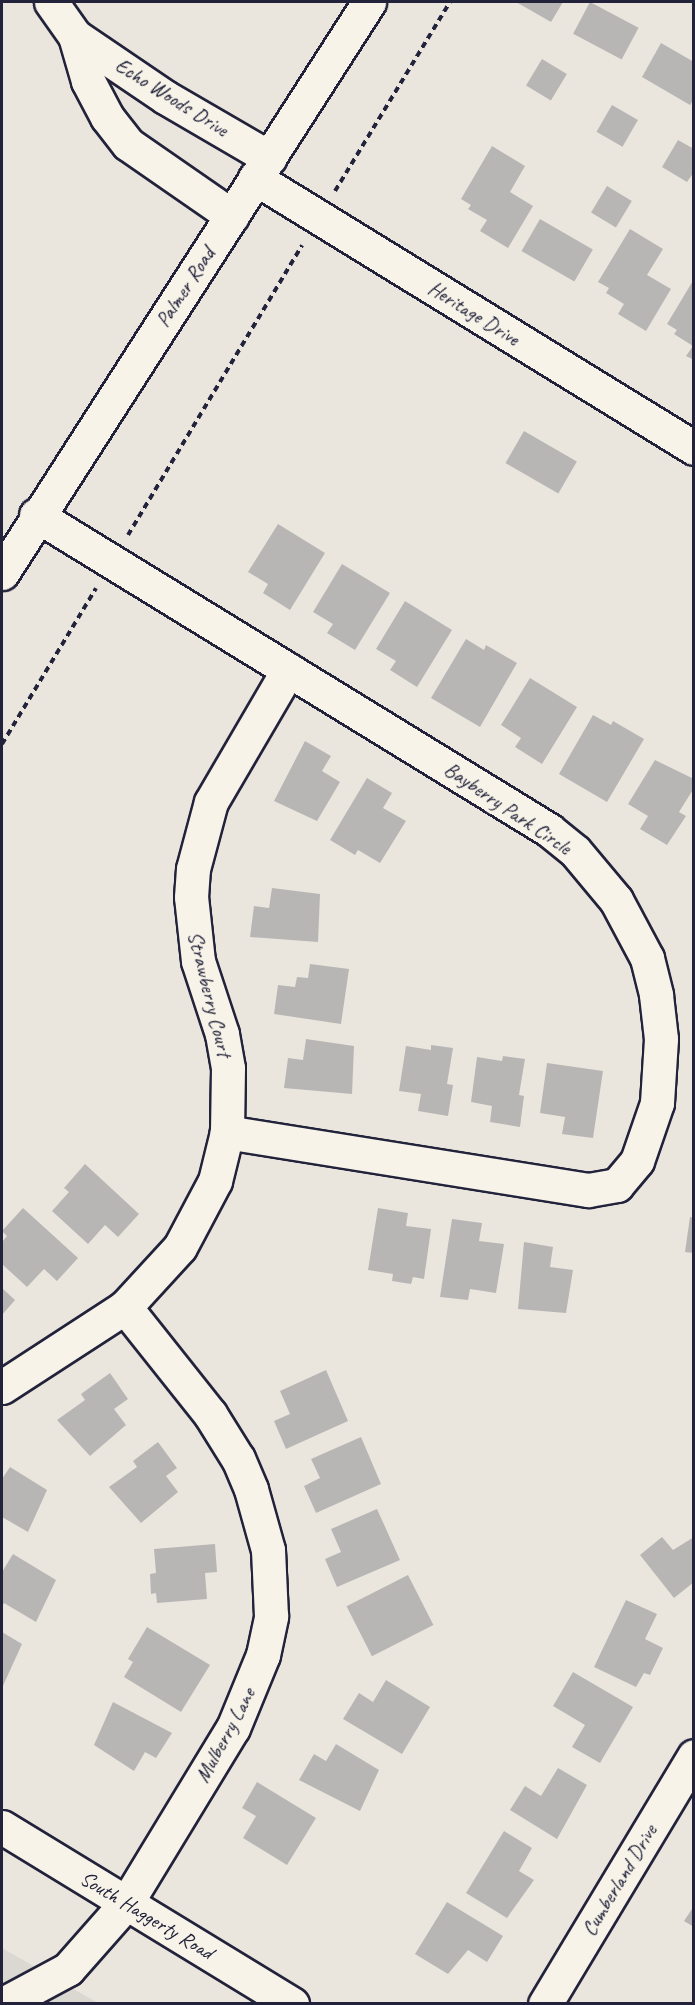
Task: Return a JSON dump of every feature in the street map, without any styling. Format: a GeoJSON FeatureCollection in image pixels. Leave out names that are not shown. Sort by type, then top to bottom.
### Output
{"type":"FeatureCollection","features":[{"type":"Feature","properties":{"kind":"street","name":"Echo Woods Drive"},"geometry":{"type":"LineString","coordinates":[[51,2],[75,36],[88,81],[107,117],[128,144],[232,216]]}},
{"type":"Feature","properties":{"kind":"street","name":"Palmer Road"},"geometry":{"type":"LineString","coordinates":[[2,573],[36,515],[369,2]]}},
{"type":"Feature","properties":{"kind":"street","name":"Echo Woods Drive"},"geometry":{"type":"LineString","coordinates":[[75,36],[263,168]]}},
{"type":"Feature","properties":{"kind":"street","name":"Heritage Drive"},"geometry":{"type":"LineString","coordinates":[[263,168],[693,448]]}},
{"type":"Feature","properties":{"kind":"street","name":"Bayberry Park Circle"},"geometry":{"type":"LineString","coordinates":[[36,515],[549,830],[596,873],[616,900],[649,968],[661,1039],[657,1103],[637,1161],[628,1176],[603,1190],[227,1132]]}},
{"type":"Feature","properties":{"kind":"street","name":"Strawberry Court"},"geometry":{"type":"LineString","coordinates":[[2,1387],[125,1307],[160,1272],[198,1220],[215,1181],[227,1132],[228,1068],[222,1034],[198,961],[191,897],[194,869],[211,802],[288,670]]}},
{"type":"Feature","properties":{"kind":"street","name":"Mulberry Lane"},"geometry":{"type":"LineString","coordinates":[[3,2004],[68,1969],[127,1902],[248,1697],[263,1654],[272,1584],[262,1522],[238,1460],[210,1414],[125,1307]]}},
{"type":"Feature","properties":{"kind":"street","name":"Cumberland Drive"},"geometry":{"type":"LineString","coordinates":[[544,2004],[693,1756]]}},
{"type":"Feature","properties":{"kind":"street","name":"South Haggerty Road"},"geometry":{"type":"LineString","coordinates":[[2,1827],[292,2004]]}},
{"type":"Feature","properties":{"kind":"path"},"geometry":{"type":"LineString","coordinates":[[329,201],[450,2]]}},
{"type":"Feature","properties":{"kind":"path"},"geometry":{"type":"LineString","coordinates":[[2,744],[302,245]]}},
{"type":"Feature","properties":{"kind":"shaded area"},"geometry":{"type":"Polygon","coordinates":[[[2,1948],[98,2003],[2,2003],[2,1948]]]}},
{"type":"Feature","properties":{"kind":"building"},"geometry":{"type":"Polygon","coordinates":[[[516,2],[563,2],[551,22],[516,2]]]}},
{"type":"Feature","properties":{"kind":"building"},"geometry":{"type":"Polygon","coordinates":[[[590,2],[639,28],[622,60],[573,34],[590,2]]]}},
{"type":"Feature","properties":{"kind":"building"},"geometry":{"type":"Polygon","coordinates":[[[661,43],[694,62],[694,99],[690,105],[642,77],[661,43]]]}},
{"type":"Feature","properties":{"kind":"building"},"geometry":{"type":"Polygon","coordinates":[[[542,59],[567,74],[551,101],[526,86],[542,59]]]}},
{"type":"Feature","properties":{"kind":"building"},"geometry":{"type":"Polygon","coordinates":[[[612,105],[638,120],[622,147],[596,132],[612,105]]]}},
{"type":"Feature","properties":{"kind":"building"},"geometry":{"type":"Polygon","coordinates":[[[678,140],[694,149],[694,172],[687,182],[662,167],[678,140]]]}},
{"type":"Feature","properties":{"kind":"building"},"geometry":{"type":"Polygon","coordinates":[[[492,146],[525,166],[510,192],[533,206],[508,248],[480,231],[487,220],[468,209],[471,205],[461,199],[492,146]]]}},
{"type":"Feature","properties":{"kind":"building"},"geometry":{"type":"Polygon","coordinates":[[[607,186],[632,201],[616,228],[591,213],[607,186]]]}},
{"type":"Feature","properties":{"kind":"building"},"geometry":{"type":"Polygon","coordinates":[[[540,219],[593,250],[574,282],[522,251],[540,219]]]}},
{"type":"Feature","properties":{"kind":"building"},"geometry":{"type":"Polygon","coordinates":[[[630,229],[663,249],[647,275],[671,289],[646,331],[618,314],[624,304],[606,293],[609,288],[598,282],[630,229]]]}},
{"type":"Feature","properties":{"kind":"building"},"geometry":{"type":"Polygon","coordinates":[[[694,279],[694,360],[686,356],[693,346],[674,334],[677,330],[667,324],[694,279]]]}},
{"type":"Feature","properties":{"kind":"building"},"geometry":{"type":"Polygon","coordinates":[[[524,431],[577,461],[558,494],[506,463],[524,431]]]}},
{"type":"Feature","properties":{"kind":"building"},"geometry":{"type":"Polygon","coordinates":[[[278,524],[325,553],[290,610],[263,593],[268,584],[248,572],[278,524]]]}},
{"type":"Feature","properties":{"kind":"building"},"geometry":{"type":"Polygon","coordinates":[[[342,564],[390,593],[355,650],[327,633],[333,624],[313,612],[342,564]]]}},
{"type":"Feature","properties":{"kind":"building"},"geometry":{"type":"Polygon","coordinates":[[[405,601],[452,630],[417,687],[390,670],[396,661],[376,649],[405,601]]]}},
{"type":"Feature","properties":{"kind":"building"},"geometry":{"type":"Polygon","coordinates":[[[466,639],[484,650],[486,645],[517,663],[480,727],[431,698],[466,639]]]}},
{"type":"Feature","properties":{"kind":"building"},"geometry":{"type":"Polygon","coordinates":[[[530,678],[577,707],[542,764],[515,747],[521,738],[501,725],[530,678]]]}},
{"type":"Feature","properties":{"kind":"building"},"geometry":{"type":"Polygon","coordinates":[[[593,715],[611,725],[613,721],[644,739],[607,802],[559,774],[593,715]]]}},
{"type":"Feature","properties":{"kind":"building"},"geometry":{"type":"Polygon","coordinates":[[[305,741],[331,756],[322,771],[340,782],[317,821],[274,801],[305,741]]]}},
{"type":"Feature","properties":{"kind":"building"},"geometry":{"type":"Polygon","coordinates":[[[655,760],[694,779],[694,788],[679,812],[686,816],[667,845],[640,829],[648,816],[628,804],[655,760]]]}},
{"type":"Feature","properties":{"kind":"building"},"geometry":{"type":"Polygon","coordinates":[[[367,778],[392,793],[383,808],[406,821],[380,863],[358,850],[355,855],[330,840],[367,778]]]}},
{"type":"Feature","properties":{"kind":"building"},"geometry":{"type":"Polygon","coordinates":[[[272,888],[320,894],[318,942],[250,937],[254,906],[269,908],[272,888]]]}},
{"type":"Feature","properties":{"kind":"building"},"geometry":{"type":"Polygon","coordinates":[[[310,964],[349,969],[341,1024],[274,1014],[278,985],[295,987],[297,977],[308,978],[310,964]]]}},
{"type":"Feature","properties":{"kind":"building"},"geometry":{"type":"Polygon","coordinates":[[[306,1039],[354,1046],[352,1094],[284,1088],[288,1058],[303,1060],[306,1039]]]}},
{"type":"Feature","properties":{"kind":"building"},"geometry":{"type":"Polygon","coordinates":[[[431,1045],[453,1048],[447,1084],[453,1085],[448,1116],[418,1111],[421,1094],[399,1091],[406,1046],[431,1050],[431,1045]]]}},
{"type":"Feature","properties":{"kind":"building"},"geometry":{"type":"Polygon","coordinates":[[[503,1056],[525,1059],[519,1095],[524,1096],[520,1127],[490,1122],[492,1106],[471,1102],[477,1057],[502,1061],[503,1056]]]}},
{"type":"Feature","properties":{"kind":"building"},"geometry":{"type":"Polygon","coordinates":[[[547,1063],[603,1071],[593,1138],[562,1134],[565,1117],[540,1113],[547,1063]]]}},
{"type":"Feature","properties":{"kind":"building"},"geometry":{"type":"Polygon","coordinates":[[[85,1164],[139,1214],[118,1237],[105,1225],[88,1244],[52,1211],[69,1192],[64,1188],[85,1164]]]}},
{"type":"Feature","properties":{"kind":"building"},"geometry":{"type":"Polygon","coordinates":[[[23,1208],[78,1258],[57,1281],[44,1269],[27,1287],[2,1264],[2,1242],[7,1236],[2,1231],[23,1208]]]}},
{"type":"Feature","properties":{"kind":"building"},"geometry":{"type":"Polygon","coordinates":[[[378,1208],[408,1213],[406,1226],[431,1229],[424,1279],[413,1277],[411,1284],[392,1281],[393,1274],[368,1270],[378,1208]]]}},
{"type":"Feature","properties":{"kind":"building"},"geometry":{"type":"Polygon","coordinates":[[[690,1217],[694,1218],[694,1253],[685,1252],[690,1217]]]}},
{"type":"Feature","properties":{"kind":"building"},"geometry":{"type":"Polygon","coordinates":[[[452,1219],[482,1223],[479,1241],[504,1244],[496,1293],[470,1289],[468,1300],[440,1297],[452,1219]]]}},
{"type":"Feature","properties":{"kind":"building"},"geometry":{"type":"Polygon","coordinates":[[[524,1242],[553,1247],[550,1267],[573,1270],[566,1313],[518,1309],[524,1242]]]}},
{"type":"Feature","properties":{"kind":"building"},"geometry":{"type":"Polygon","coordinates":[[[2,1288],[15,1300],[2,1315],[2,1288]]]}},
{"type":"Feature","properties":{"kind":"building"},"geometry":{"type":"Polygon","coordinates":[[[326,1370],[348,1421],[286,1449],[274,1421],[290,1414],[280,1391],[326,1370]]]}},
{"type":"Feature","properties":{"kind":"building"},"geometry":{"type":"Polygon","coordinates":[[[110,1373],[128,1399],[114,1409],[126,1425],[90,1456],[57,1420],[85,1400],[81,1394],[110,1373]]]}},
{"type":"Feature","properties":{"kind":"building"},"geometry":{"type":"Polygon","coordinates":[[[361,1437],[381,1484],[316,1513],[304,1486],[320,1478],[311,1459],[361,1437]]]}},
{"type":"Feature","properties":{"kind":"building"},"geometry":{"type":"Polygon","coordinates":[[[158,1442],[177,1468],[166,1476],[178,1492],[141,1523],[109,1487],[137,1467],[133,1461],[158,1442]]]}},
{"type":"Feature","properties":{"kind":"building"},"geometry":{"type":"Polygon","coordinates":[[[10,1467],[47,1490],[28,1532],[2,1517],[2,1479],[10,1467]]]}},
{"type":"Feature","properties":{"kind":"building"},"geometry":{"type":"Polygon","coordinates":[[[377,1509],[400,1560],[337,1587],[325,1559],[341,1552],[331,1529],[377,1509]]]}},
{"type":"Feature","properties":{"kind":"building"},"geometry":{"type":"Polygon","coordinates":[[[662,1537],[673,1550],[694,1537],[694,1582],[674,1598],[640,1555],[662,1537]]]}},
{"type":"Feature","properties":{"kind":"building"},"geometry":{"type":"Polygon","coordinates":[[[215,1544],[217,1572],[205,1573],[207,1599],[157,1603],[156,1593],[151,1594],[150,1574],[156,1573],[154,1549],[215,1544]]]}},
{"type":"Feature","properties":{"kind":"building"},"geometry":{"type":"Polygon","coordinates":[[[13,1554],[56,1580],[36,1622],[4,1603],[2,1607],[2,1572],[13,1554]]]}},
{"type":"Feature","properties":{"kind":"building"},"geometry":{"type":"Polygon","coordinates":[[[408,1575],[433,1625],[372,1656],[347,1606],[408,1575]]]}},
{"type":"Feature","properties":{"kind":"building"},"geometry":{"type":"Polygon","coordinates":[[[626,1600],[657,1614],[645,1639],[663,1648],[650,1675],[644,1673],[636,1687],[594,1667],[626,1600]]]}},
{"type":"Feature","properties":{"kind":"building"},"geometry":{"type":"Polygon","coordinates":[[[147,1627],[210,1665],[181,1712],[124,1677],[133,1662],[128,1659],[147,1627]]]}},
{"type":"Feature","properties":{"kind":"building"},"geometry":{"type":"Polygon","coordinates":[[[2,1632],[22,1644],[2,1688],[2,1632]]]}},
{"type":"Feature","properties":{"kind":"building"},"geometry":{"type":"Polygon","coordinates":[[[573,1672],[633,1707],[600,1763],[572,1747],[585,1725],[553,1706],[573,1672]]]}},
{"type":"Feature","properties":{"kind":"building"},"geometry":{"type":"Polygon","coordinates":[[[386,1680],[430,1707],[402,1754],[343,1719],[359,1693],[373,1702],[386,1680]]]}},
{"type":"Feature","properties":{"kind":"building"},"geometry":{"type":"Polygon","coordinates":[[[113,1702],[172,1733],[156,1758],[145,1752],[134,1771],[94,1745],[113,1702]]]}},
{"type":"Feature","properties":{"kind":"building"},"geometry":{"type":"Polygon","coordinates":[[[336,1744],[379,1770],[360,1811],[299,1780],[314,1754],[326,1761],[336,1744]]]}},
{"type":"Feature","properties":{"kind":"building"},"geometry":{"type":"Polygon","coordinates":[[[558,1768],[587,1785],[557,1839],[510,1810],[525,1786],[541,1796],[558,1768]]]}},
{"type":"Feature","properties":{"kind":"building"},"geometry":{"type":"Polygon","coordinates":[[[257,1782],[316,1818],[287,1865],[243,1838],[256,1816],[242,1808],[257,1782]]]}},
{"type":"Feature","properties":{"kind":"building"},"geometry":{"type":"Polygon","coordinates":[[[504,1831],[532,1848],[519,1871],[534,1880],[507,1918],[466,1893],[504,1831]]]}},
{"type":"Feature","properties":{"kind":"building"},"geometry":{"type":"Polygon","coordinates":[[[447,1902],[503,1936],[487,1962],[468,1950],[448,1974],[415,1954],[447,1902]]]}},
{"type":"Feature","properties":{"kind":"building"},"geometry":{"type":"Polygon","coordinates":[[[694,1906],[694,1927],[684,1921],[694,1906]]]}}]}
